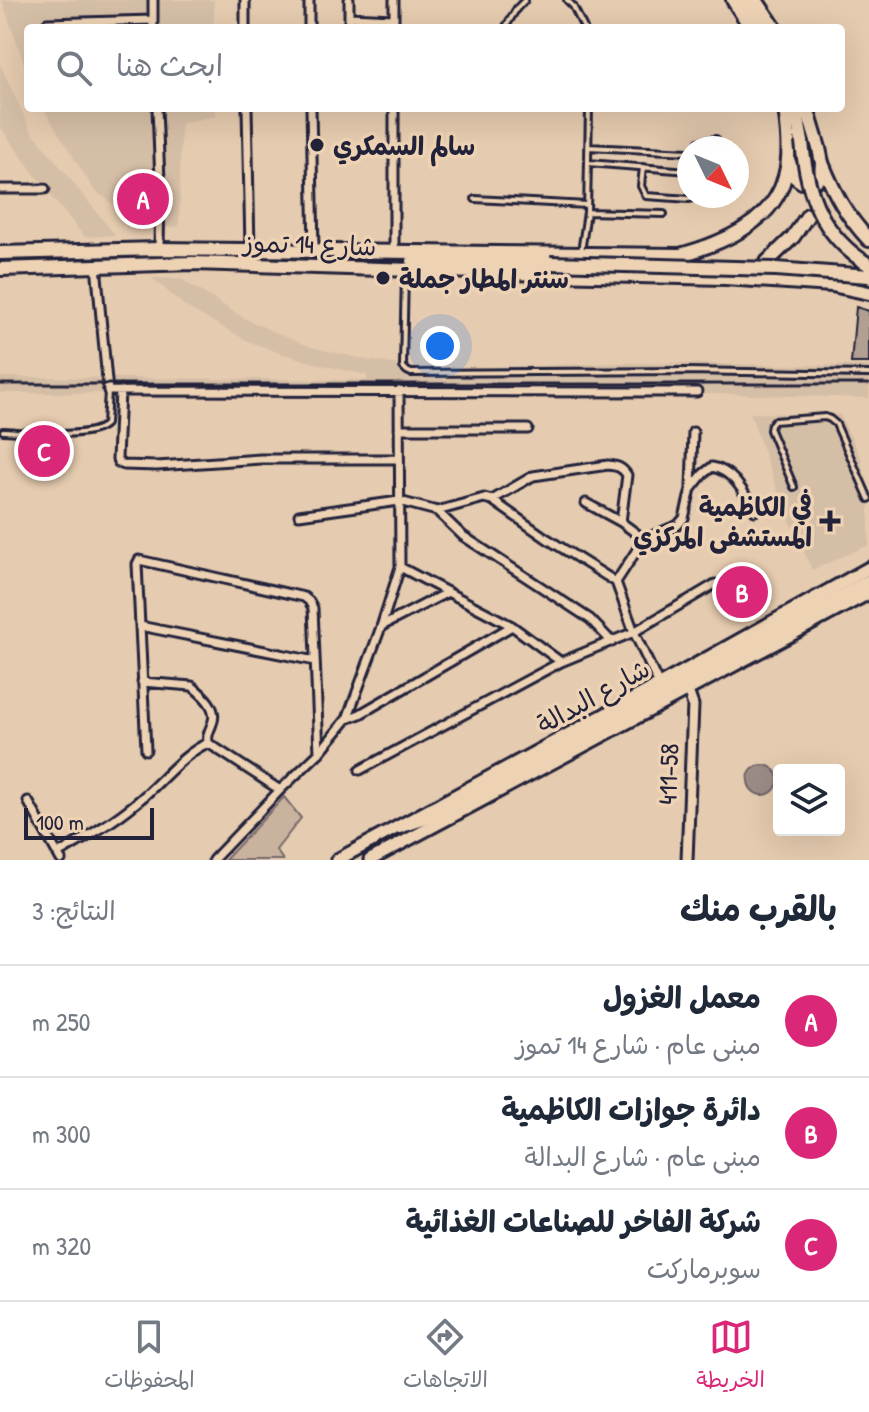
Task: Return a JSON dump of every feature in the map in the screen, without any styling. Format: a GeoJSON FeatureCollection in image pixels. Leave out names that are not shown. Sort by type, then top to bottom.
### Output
{"type":"FeatureCollection","features":[{"type":"Feature","properties":{"kind":"main road"},"geometry":{"type":"LineString","coordinates":[[733,0],[748,24]]}},
{"type":"Feature","properties":{"kind":"main road"},"geometry":{"type":"LineString","coordinates":[[744,0],[760,24]]}},
{"type":"Feature","properties":{"kind":"main road"},"geometry":{"type":"LineString","coordinates":[[756,0],[772,24]]}},
{"type":"Feature","properties":{"kind":"main road"},"geometry":{"type":"LineString","coordinates":[[785,112],[792,173],[815,179],[834,193],[869,240]]}},
{"type":"Feature","properties":{"kind":"main road"},"geometry":{"type":"LineString","coordinates":[[797,112],[806,178],[816,208],[832,233],[869,265]]}},
{"type":"Feature","properties":{"kind":"main road"},"geometry":{"type":"LineString","coordinates":[[807,112],[815,179]]}},
{"type":"Feature","properties":{"kind":"main road","name":"شارع 14 تموز"},"geometry":{"type":"LineString","coordinates":[[0,253],[250,249],[666,256],[694,251],[721,241],[765,211],[783,185],[788,155]]}},
{"type":"Feature","properties":{"kind":"main road"},"geometry":{"type":"LineString","coordinates":[[767,262],[793,237],[808,215]]}},
{"type":"Feature","properties":{"kind":"main road"},"geometry":{"type":"LineString","coordinates":[[332,250],[380,262],[776,269],[869,276]]}},
{"type":"Feature","properties":{"kind":"main road"},"geometry":{"type":"LineString","coordinates":[[619,255],[614,266],[619,275]]}},
{"type":"Feature","properties":{"kind":"main road","name":"شارع 14 تموز"},"geometry":{"type":"LineString","coordinates":[[0,269],[193,263],[725,278]]}},
{"type":"Feature","properties":{"kind":"main road"},"geometry":{"type":"LineString","coordinates":[[725,278],[744,275]]}},
{"type":"Feature","properties":{"kind":"main road"},"geometry":{"type":"LineString","coordinates":[[725,278],[832,285],[869,293]]}},
{"type":"Feature","properties":{"kind":"main road","name":"شارع البدالة"},"geometry":{"type":"LineString","coordinates":[[657,691],[869,568]]}},
{"type":"Feature","properties":{"kind":"main road"},"geometry":{"type":"LineString","coordinates":[[337,860],[399,827],[434,815],[657,691],[869,581]]}},
{"type":"Feature","properties":{"kind":"main road","name":"شارع البدالة"},"geometry":{"type":"LineString","coordinates":[[370,860],[869,593]]}},
{"type":"Feature","properties":{"kind":"street"},"geometry":{"type":"LineString","coordinates":[[47,23],[153,24],[153,0]]}},
{"type":"Feature","properties":{"kind":"street"},"geometry":{"type":"LineString","coordinates":[[245,0],[245,24]]}},
{"type":"Feature","properties":{"kind":"street"},"geometry":{"type":"LineString","coordinates":[[309,0],[309,24]]}},
{"type":"Feature","properties":{"kind":"street"},"geometry":{"type":"LineString","coordinates":[[349,0],[349,24]]}},
{"type":"Feature","properties":{"kind":"street"},"geometry":{"type":"LineString","coordinates":[[349,17],[394,24],[394,0]]}},
{"type":"Feature","properties":{"kind":"street"},"geometry":{"type":"LineString","coordinates":[[157,112],[159,249]]}},
{"type":"Feature","properties":{"kind":"street"},"geometry":{"type":"LineString","coordinates":[[247,112],[250,249]]}},
{"type":"Feature","properties":{"kind":"street"},"geometry":{"type":"LineString","coordinates":[[311,112],[314,250]]}},
{"type":"Feature","properties":{"kind":"street"},"geometry":{"type":"LineString","coordinates":[[394,112],[394,251]]}},
{"type":"Feature","properties":{"kind":"street"},"geometry":{"type":"LineString","coordinates":[[0,189],[45,189]]}},
{"type":"Feature","properties":{"kind":"street"},"geometry":{"type":"LineString","coordinates":[[96,265],[108,391],[697,392]]}},
{"type":"Feature","properties":{"kind":"street"},"geometry":{"type":"LineString","coordinates":[[120,391],[117,459],[124,465],[157,466],[261,459],[399,459]]}},
{"type":"Feature","properties":{"kind":"street"},"geometry":{"type":"LineString","coordinates":[[213,860],[319,753],[347,719],[400,567],[399,391]]}},
{"type":"Feature","properties":{"kind":"street"},"geometry":{"type":"LineString","coordinates":[[399,429],[528,429]]}},
{"type":"Feature","properties":{"kind":"street"},"geometry":{"type":"LineString","coordinates":[[616,582],[644,539],[678,525],[684,518],[691,489],[693,432]]}},
{"type":"Feature","properties":{"kind":"street"},"geometry":{"type":"LineString","coordinates":[[492,500],[533,476],[616,466],[627,475],[621,522]]}},
{"type":"Feature","properties":{"kind":"street"},"geometry":{"type":"LineString","coordinates":[[691,489],[712,467],[722,469],[735,479],[755,511]]}},
{"type":"Feature","properties":{"kind":"street"},"geometry":{"type":"LineString","coordinates":[[437,511],[484,498],[492,500],[616,582],[657,691]]}},
{"type":"Feature","properties":{"kind":"street"},"geometry":{"type":"LineString","coordinates":[[299,515],[399,501],[437,511],[463,536],[590,619],[612,642]]}},
{"type":"Feature","properties":{"kind":"street"},"geometry":{"type":"LineString","coordinates":[[586,503],[644,539]]}},
{"type":"Feature","properties":{"kind":"street"},"geometry":{"type":"LineString","coordinates":[[146,750],[139,560],[304,597],[309,601],[313,608],[319,753]]}},
{"type":"Feature","properties":{"kind":"street"},"geometry":{"type":"LineString","coordinates":[[400,567],[512,626],[561,662]]}},
{"type":"Feature","properties":{"kind":"street"},"geometry":{"type":"LineString","coordinates":[[360,770],[561,662],[634,632],[715,584]]}},
{"type":"Feature","properties":{"kind":"street"},"geometry":{"type":"LineString","coordinates":[[381,627],[448,592]]}},
{"type":"Feature","properties":{"kind":"street"},"geometry":{"type":"LineString","coordinates":[[140,626],[315,661]]}},
{"type":"Feature","properties":{"kind":"street"},"geometry":{"type":"LineString","coordinates":[[347,719],[512,626]]}},
{"type":"Feature","properties":{"kind":"street"},"geometry":{"type":"LineString","coordinates":[[142,682],[196,688],[214,712],[208,743]]}},
{"type":"Feature","properties":{"kind":"street","name":"411-58"},"geometry":{"type":"LineString","coordinates":[[687,860],[693,705],[688,691]]}},
{"type":"Feature","properties":{"kind":"street"},"geometry":{"type":"LineString","coordinates":[[208,743],[280,790]]}},
{"type":"Feature","properties":{"kind":"street"},"geometry":{"type":"LineString","coordinates":[[28,801],[60,857],[138,802],[195,750],[208,743]]}},
{"type":"Feature","properties":{"kind":"lane"},"geometry":{"type":"LineString","coordinates":[[507,24],[525,0]]}},
{"type":"Feature","properties":{"kind":"lane"},"geometry":{"type":"LineString","coordinates":[[567,0],[582,24]]}},
{"type":"Feature","properties":{"kind":"lane"},"geometry":{"type":"LineString","coordinates":[[581,254],[587,212],[589,112]]}},
{"type":"Feature","properties":{"kind":"lane"},"geometry":{"type":"LineString","coordinates":[[588,147],[677,151]]}},
{"type":"Feature","properties":{"kind":"lane"},"geometry":{"type":"LineString","coordinates":[[588,163],[677,170]]}},
{"type":"Feature","properties":{"kind":"lane"},"geometry":{"type":"LineString","coordinates":[[643,167],[641,186],[646,196],[677,198]]}},
{"type":"Feature","properties":{"kind":"lane"},"geometry":{"type":"LineString","coordinates":[[475,199],[587,205]]}},
{"type":"Feature","properties":{"kind":"lane"},"geometry":{"type":"LineString","coordinates":[[587,212],[664,214]]}},
{"type":"Feature","properties":{"kind":"lane"},"geometry":{"type":"LineString","coordinates":[[405,269],[403,367],[411,373],[686,371],[869,374]]}},
{"type":"Feature","properties":{"kind":"lane"},"geometry":{"type":"LineString","coordinates":[[3,431],[54,434],[96,432],[106,424],[108,391]]}},
{"type":"Feature","properties":{"kind":"lane"},"geometry":{"type":"LineString","coordinates":[[794,487],[770,430],[771,425],[774,421],[825,417],[836,424],[869,499]]}},
{"type":"Feature","properties":{"kind":"shaded area"},"geometry":{"type":"Polygon","coordinates":[[[2,0],[214,0],[214,24],[24,24],[24,63],[2,0]]]}},
{"type":"Feature","properties":{"kind":"shaded area"},"geometry":{"type":"Polygon","coordinates":[[[0,64],[30,129],[115,235],[85,237],[0,127],[0,64]]]}},
{"type":"Feature","properties":{"kind":"shaded area"},"geometry":{"type":"Polygon","coordinates":[[[45,112],[216,112],[216,116],[181,123],[179,227],[144,227],[94,190],[45,112]]]}},
{"type":"Feature","properties":{"kind":"shaded area"},"geometry":{"type":"Polygon","coordinates":[[[152,278],[181,279],[242,317],[274,332],[311,347],[367,360],[426,369],[623,363],[869,366],[869,398],[728,394],[0,393],[0,377],[367,380],[367,375],[322,365],[248,341],[186,307],[152,278]]]}},
{"type":"Feature","properties":{"kind":"shaded area"},"geometry":{"type":"Polygon","coordinates":[[[750,413],[840,415],[863,462],[869,488],[869,545],[812,570],[780,498],[750,413]]]}},
{"type":"Feature","properties":{"kind":"shaded area"},"geometry":{"type":"Polygon","coordinates":[[[757,766],[773,768],[773,792],[757,794],[749,786],[749,774],[757,766]]]}},
{"type":"Feature","properties":{"kind":"shaded area"},"geometry":{"type":"Polygon","coordinates":[[[284,797],[301,818],[276,850],[283,860],[225,860],[284,797]]]}},
{"type":"Feature","properties":{"kind":"building"},"geometry":{"type":"Polygon","coordinates":[[[856,307],[869,311],[869,363],[851,363],[856,307]]]}},
{"type":"Feature","properties":{"kind":"railway"},"geometry":{"type":"LineString","coordinates":[[0,384],[869,384]]}},
{"type":"Feature","properties":{"kind":"place","name":"سالم السمكري"},"geometry":{"type":"Point","coordinates":[317,145]}},
{"type":"Feature","properties":{"kind":"place","name":"معمل الغزول"},"geometry":{"type":"Point","coordinates":[143,199]}},
{"type":"Feature","properties":{"kind":"place","name":"سنتر المطار جملة"},"geometry":{"type":"Point","coordinates":[383,278]}},
{"type":"Feature","properties":{"kind":"place","name":"شركة الفاخر للصناعات الغذائية"},"geometry":{"type":"Point","coordinates":[44,451]}},
{"type":"Feature","properties":{"kind":"place","name":"في الكاظمية المستشفى المركزي"},"geometry":{"type":"Point","coordinates":[830,521]}},
{"type":"Feature","properties":{"kind":"place","name":"دائرة جوازات الكاظمية"},"geometry":{"type":"Point","coordinates":[742,592]}}]}
